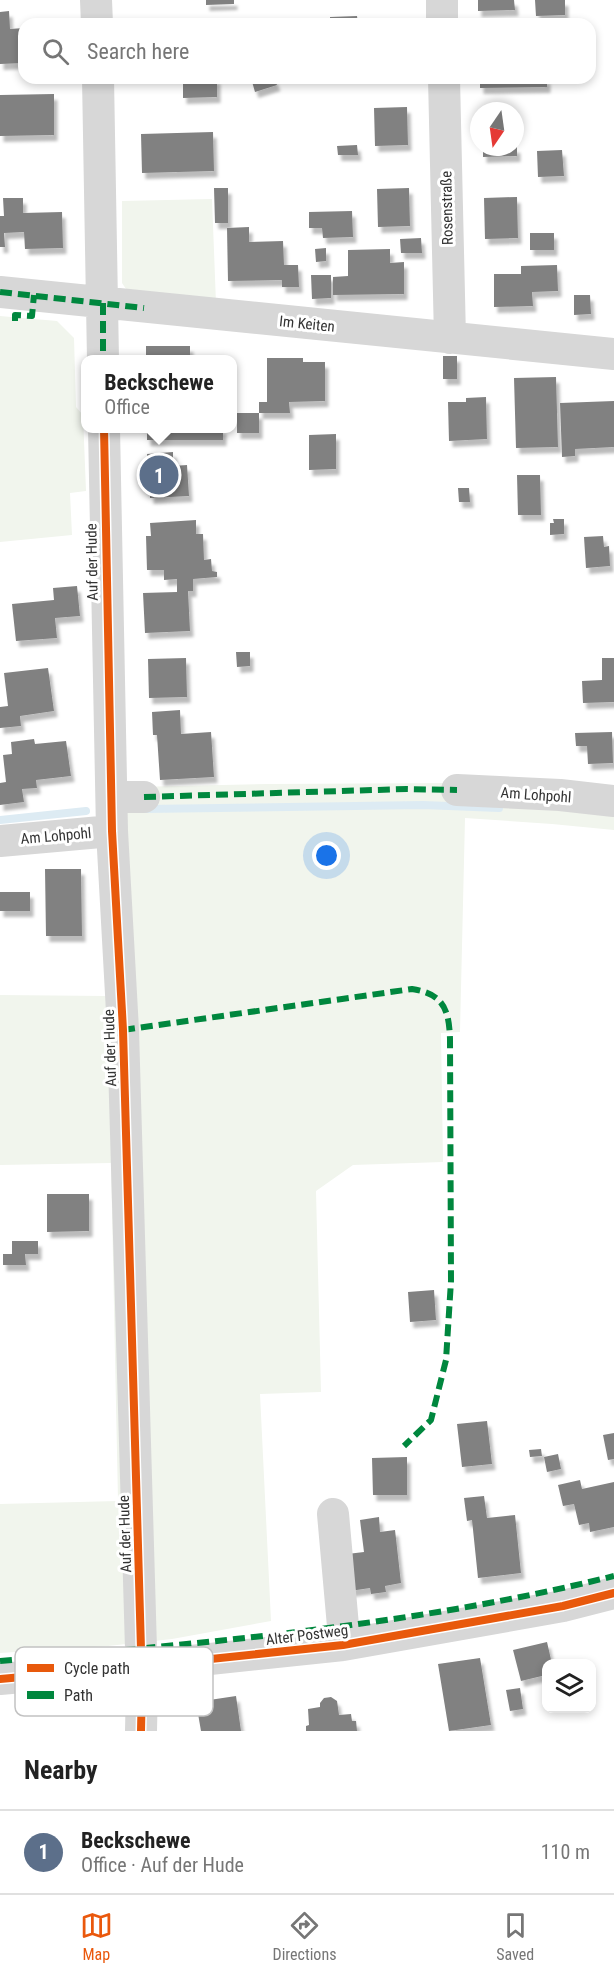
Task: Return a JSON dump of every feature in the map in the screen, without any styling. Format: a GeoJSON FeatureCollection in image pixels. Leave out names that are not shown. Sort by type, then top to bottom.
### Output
{"type":"FeatureCollection","features":[{"type":"Feature","properties":{"kind":"street"},"geometry":{"type":"LineString","coordinates":[[96,0],[97,18]]}},
{"type":"Feature","properties":{"kind":"street"},"geometry":{"type":"LineString","coordinates":[[442,0],[442,18]]}},
{"type":"Feature","properties":{"kind":"street"},"geometry":{"type":"LineString","coordinates":[[98,84],[103,355]]}},
{"type":"Feature","properties":{"kind":"street","name":"Rosenstraße"},"geometry":{"type":"LineString","coordinates":[[444,84],[450,338]]}},
{"type":"Feature","properties":{"kind":"street","name":"Im Keiten"},"geometry":{"type":"LineString","coordinates":[[0,292],[614,354]]}},
{"type":"Feature","properties":{"kind":"street","name":"Auf der Hude"},"geometry":{"type":"LineString","coordinates":[[104,433],[112,831],[123,1030],[141,1647]]}},
{"type":"Feature","properties":{"kind":"street","name":"Am Lohpohl"},"geometry":{"type":"LineString","coordinates":[[457,790],[560,795],[614,801]]}},
{"type":"Feature","properties":{"kind":"street"},"geometry":{"type":"LineString","coordinates":[[112,797],[144,797]]}},
{"type":"Feature","properties":{"kind":"street","name":"Am Lohpohl"},"geometry":{"type":"LineString","coordinates":[[0,841],[112,831]]}},
{"type":"Feature","properties":{"kind":"street"},"geometry":{"type":"LineString","coordinates":[[333,1514],[343,1645]]}},
{"type":"Feature","properties":{"kind":"street","name":"Alter Postweg"},"geometry":{"type":"LineString","coordinates":[[213,1659],[343,1645],[563,1606],[614,1593]]}},
{"type":"Feature","properties":{"kind":"street","name":"Alter Postweg"},"geometry":{"type":"LineString","coordinates":[[0,1679],[15,1678]]}},
{"type":"Feature","properties":{"kind":"street","name":"Auf der Hude"},"geometry":{"type":"LineString","coordinates":[[141,1716],[141,1731]]}},
{"type":"Feature","properties":{"kind":"shaded area"},"geometry":{"type":"Polygon","coordinates":[[[212,199],[216,303],[135,294],[126,289],[122,283],[122,201],[212,199]]]}},
{"type":"Feature","properties":{"kind":"shaded area"},"geometry":{"type":"Polygon","coordinates":[[[0,316],[57,321],[74,338],[76,407],[81,413],[81,433],[84,433],[86,491],[70,493],[72,535],[0,542],[0,316]]]}},
{"type":"Feature","properties":{"kind":"shaded area"},"geometry":{"type":"Polygon","coordinates":[[[457,783],[614,796],[614,830],[465,818],[460,1032],[441,1033],[443,1162],[353,1165],[316,1191],[321,1392],[260,1394],[271,1621],[172,1639],[93,1647],[15,1647],[15,1652],[0,1653],[0,1504],[118,1501],[111,1163],[0,1165],[0,995],[106,996],[98,792],[134,787],[457,783]]]}},
{"type":"Feature","properties":{"kind":"building"},"geometry":{"type":"Polygon","coordinates":[[[206,0],[234,0],[234,4],[206,5],[206,0]]]}},
{"type":"Feature","properties":{"kind":"building"},"geometry":{"type":"Polygon","coordinates":[[[478,0],[514,0],[515,10],[478,11],[478,0]]]}},
{"type":"Feature","properties":{"kind":"building"},"geometry":{"type":"Polygon","coordinates":[[[535,0],[565,0],[565,15],[536,16],[535,0]]]}},
{"type":"Feature","properties":{"kind":"building"},"geometry":{"type":"Polygon","coordinates":[[[9,11],[10,29],[18,28],[18,63],[0,64],[0,12],[9,11]]]}},
{"type":"Feature","properties":{"kind":"building"},"geometry":{"type":"Polygon","coordinates":[[[357,16],[357,18],[330,18],[357,16]]]}},
{"type":"Feature","properties":{"kind":"building"},"geometry":{"type":"Polygon","coordinates":[[[183,84],[217,84],[217,97],[183,98],[183,84]]]}},
{"type":"Feature","properties":{"kind":"building"},"geometry":{"type":"Polygon","coordinates":[[[253,84],[277,85],[255,92],[253,84]]]}},
{"type":"Feature","properties":{"kind":"building"},"geometry":{"type":"Polygon","coordinates":[[[480,84],[547,84],[547,87],[480,88],[480,84]]]}},
{"type":"Feature","properties":{"kind":"building"},"geometry":{"type":"Polygon","coordinates":[[[54,94],[54,135],[0,136],[0,95],[54,94]]]}},
{"type":"Feature","properties":{"kind":"building"},"geometry":{"type":"Polygon","coordinates":[[[407,107],[408,145],[375,146],[374,108],[407,107]]]}},
{"type":"Feature","properties":{"kind":"building"},"geometry":{"type":"Polygon","coordinates":[[[213,132],[214,171],[142,173],[141,134],[213,132]]]}},
{"type":"Feature","properties":{"kind":"building"},"geometry":{"type":"Polygon","coordinates":[[[357,145],[358,155],[338,155],[337,146],[357,145]]]}},
{"type":"Feature","properties":{"kind":"building"},"geometry":{"type":"Polygon","coordinates":[[[562,150],[564,176],[538,177],[537,151],[562,150]]]}},
{"type":"Feature","properties":{"kind":"building"},"geometry":{"type":"Polygon","coordinates":[[[214,188],[228,188],[228,223],[215,223],[214,188]]]}},
{"type":"Feature","properties":{"kind":"building"},"geometry":{"type":"Polygon","coordinates":[[[409,188],[410,226],[378,227],[377,189],[409,188]]]}},
{"type":"Feature","properties":{"kind":"building"},"geometry":{"type":"Polygon","coordinates":[[[517,197],[518,238],[485,239],[484,198],[517,197]]]}},
{"type":"Feature","properties":{"kind":"building"},"geometry":{"type":"Polygon","coordinates":[[[3,198],[23,198],[23,213],[62,212],[63,248],[25,249],[24,232],[4,233],[5,247],[0,247],[0,216],[4,216],[3,198]]]}},
{"type":"Feature","properties":{"kind":"building"},"geometry":{"type":"Polygon","coordinates":[[[352,211],[353,237],[323,238],[322,228],[309,228],[309,212],[352,211]]]}},
{"type":"Feature","properties":{"kind":"building"},"geometry":{"type":"Polygon","coordinates":[[[249,227],[249,242],[283,241],[284,265],[298,265],[299,287],[282,287],[282,280],[228,281],[227,228],[249,227]]]}},
{"type":"Feature","properties":{"kind":"building"},"geometry":{"type":"Polygon","coordinates":[[[530,233],[554,233],[554,250],[530,250],[530,233]]]}},
{"type":"Feature","properties":{"kind":"building"},"geometry":{"type":"Polygon","coordinates":[[[421,238],[422,253],[401,253],[400,239],[421,238]]]}},
{"type":"Feature","properties":{"kind":"building"},"geometry":{"type":"Polygon","coordinates":[[[326,248],[326,261],[316,262],[315,249],[326,248]]]}},
{"type":"Feature","properties":{"kind":"building"},"geometry":{"type":"Polygon","coordinates":[[[390,249],[390,263],[404,262],[404,294],[333,295],[333,277],[348,276],[348,250],[390,249]]]}},
{"type":"Feature","properties":{"kind":"building"},"geometry":{"type":"Polygon","coordinates":[[[557,265],[558,291],[532,292],[533,306],[494,307],[494,274],[521,274],[521,266],[557,265]]]}},
{"type":"Feature","properties":{"kind":"building"},"geometry":{"type":"Polygon","coordinates":[[[311,275],[331,275],[331,298],[312,299],[311,275]]]}},
{"type":"Feature","properties":{"kind":"building"},"geometry":{"type":"Polygon","coordinates":[[[574,295],[590,295],[591,314],[574,315],[574,295]]]}},
{"type":"Feature","properties":{"kind":"building"},"geometry":{"type":"Polygon","coordinates":[[[146,346],[190,346],[190,355],[146,355],[146,346]]]}},
{"type":"Feature","properties":{"kind":"building"},"geometry":{"type":"Polygon","coordinates":[[[443,356],[457,356],[457,379],[443,379],[443,356]]]}},
{"type":"Feature","properties":{"kind":"building"},"geometry":{"type":"Polygon","coordinates":[[[267,358],[303,358],[303,362],[325,362],[325,401],[289,402],[290,413],[259,413],[259,402],[267,402],[267,358]]]}},
{"type":"Feature","properties":{"kind":"building"},"geometry":{"type":"Polygon","coordinates":[[[556,377],[558,447],[516,448],[514,378],[556,377]]]}},
{"type":"Feature","properties":{"kind":"building"},"geometry":{"type":"Polygon","coordinates":[[[486,397],[487,439],[449,441],[448,402],[466,402],[466,398],[486,397]]]}},
{"type":"Feature","properties":{"kind":"building"},"geometry":{"type":"Polygon","coordinates":[[[614,401],[614,447],[575,449],[575,456],[562,457],[560,403],[614,401]]]}},
{"type":"Feature","properties":{"kind":"building"},"geometry":{"type":"Polygon","coordinates":[[[237,413],[259,413],[259,433],[237,433],[237,413]]]}},
{"type":"Feature","properties":{"kind":"building"},"geometry":{"type":"Polygon","coordinates":[[[147,433],[223,433],[223,440],[147,440],[147,433]]]}},
{"type":"Feature","properties":{"kind":"building"},"geometry":{"type":"Polygon","coordinates":[[[336,434],[336,469],[309,470],[309,435],[336,434]]]}},
{"type":"Feature","properties":{"kind":"building"},"geometry":{"type":"Polygon","coordinates":[[[173,452],[173,466],[187,465],[189,496],[150,498],[150,489],[146,490],[145,477],[149,477],[147,454],[173,452]]]}},
{"type":"Feature","properties":{"kind":"building"},"geometry":{"type":"Polygon","coordinates":[[[517,475],[540,475],[541,515],[518,515],[517,475]]]}},
{"type":"Feature","properties":{"kind":"building"},"geometry":{"type":"Polygon","coordinates":[[[458,488],[469,488],[470,502],[459,502],[458,488]]]}},
{"type":"Feature","properties":{"kind":"building"},"geometry":{"type":"Polygon","coordinates":[[[553,519],[564,519],[564,534],[550,535],[550,523],[554,523],[553,519]]]}},
{"type":"Feature","properties":{"kind":"building"},"geometry":{"type":"Polygon","coordinates":[[[196,520],[196,534],[203,534],[204,560],[211,559],[212,571],[217,572],[217,577],[193,579],[193,591],[188,591],[190,631],[145,633],[143,593],[177,592],[177,579],[164,580],[164,570],[147,570],[146,536],[151,536],[150,523],[196,520]]]}},
{"type":"Feature","properties":{"kind":"building"},"geometry":{"type":"Polygon","coordinates":[[[603,536],[604,547],[609,546],[610,566],[586,568],[584,537],[603,536]]]}},
{"type":"Feature","properties":{"kind":"building"},"geometry":{"type":"Polygon","coordinates":[[[77,586],[80,616],[55,618],[57,638],[16,641],[12,604],[54,600],[53,588],[77,586]]]}},
{"type":"Feature","properties":{"kind":"building"},"geometry":{"type":"Polygon","coordinates":[[[236,652],[250,652],[250,666],[237,667],[236,652]]]}},
{"type":"Feature","properties":{"kind":"building"},"geometry":{"type":"Polygon","coordinates":[[[186,658],[187,697],[149,698],[148,659],[186,658]]]}},
{"type":"Feature","properties":{"kind":"building"},"geometry":{"type":"Polygon","coordinates":[[[602,658],[614,658],[614,702],[583,703],[582,681],[602,680],[602,658]]]}},
{"type":"Feature","properties":{"kind":"building"},"geometry":{"type":"Polygon","coordinates":[[[48,668],[54,711],[20,716],[21,726],[0,728],[0,707],[8,706],[4,673],[48,668]]]}},
{"type":"Feature","properties":{"kind":"building"},"geometry":{"type":"Polygon","coordinates":[[[180,710],[181,734],[211,732],[214,777],[160,780],[157,735],[153,735],[152,712],[180,710]]]}},
{"type":"Feature","properties":{"kind":"building"},"geometry":{"type":"Polygon","coordinates":[[[612,732],[613,763],[588,764],[587,746],[576,746],[575,733],[612,732]]]}},
{"type":"Feature","properties":{"kind":"building"},"geometry":{"type":"Polygon","coordinates":[[[34,739],[35,744],[66,741],[71,776],[36,780],[37,788],[22,789],[24,802],[0,805],[0,783],[6,782],[3,755],[12,754],[11,742],[34,739]]]}},
{"type":"Feature","properties":{"kind":"building"},"geometry":{"type":"Polygon","coordinates":[[[45,869],[81,869],[82,936],[46,936],[45,869]]]}},
{"type":"Feature","properties":{"kind":"building"},"geometry":{"type":"Polygon","coordinates":[[[0,892],[30,892],[30,911],[0,911],[0,892]]]}},
{"type":"Feature","properties":{"kind":"building"},"geometry":{"type":"Polygon","coordinates":[[[47,1194],[89,1194],[89,1231],[47,1232],[47,1194]]]}},
{"type":"Feature","properties":{"kind":"building"},"geometry":{"type":"Polygon","coordinates":[[[12,1241],[38,1241],[38,1254],[25,1254],[26,1265],[3,1265],[3,1254],[12,1254],[12,1241]]]}},
{"type":"Feature","properties":{"kind":"building"},"geometry":{"type":"Polygon","coordinates":[[[434,1290],[436,1320],[410,1322],[408,1292],[434,1290]]]}},
{"type":"Feature","properties":{"kind":"building"},"geometry":{"type":"Polygon","coordinates":[[[487,1421],[492,1464],[462,1467],[457,1424],[487,1421]]]}},
{"type":"Feature","properties":{"kind":"building"},"geometry":{"type":"Polygon","coordinates":[[[614,1433],[614,1459],[608,1460],[603,1435],[614,1433]]]}},
{"type":"Feature","properties":{"kind":"building"},"geometry":{"type":"Polygon","coordinates":[[[541,1449],[542,1456],[530,1457],[529,1450],[541,1449]]]}},
{"type":"Feature","properties":{"kind":"building"},"geometry":{"type":"Polygon","coordinates":[[[558,1454],[561,1469],[547,1472],[544,1457],[558,1454]]]}},
{"type":"Feature","properties":{"kind":"building"},"geometry":{"type":"Polygon","coordinates":[[[407,1457],[407,1495],[373,1495],[372,1458],[407,1457]]]}},
{"type":"Feature","properties":{"kind":"building"},"geometry":{"type":"Polygon","coordinates":[[[580,1480],[582,1489],[614,1482],[614,1527],[590,1532],[589,1523],[579,1525],[574,1504],[563,1506],[558,1485],[580,1480]]]}},
{"type":"Feature","properties":{"kind":"building"},"geometry":{"type":"Polygon","coordinates":[[[484,1496],[487,1518],[515,1515],[521,1573],[478,1578],[472,1520],[467,1521],[464,1498],[484,1496]]]}},
{"type":"Feature","properties":{"kind":"building"},"geometry":{"type":"Polygon","coordinates":[[[379,1517],[380,1532],[395,1530],[401,1583],[385,1586],[386,1592],[371,1594],[370,1588],[343,1592],[339,1555],[364,1552],[360,1520],[379,1517]]]}},
{"type":"Feature","properties":{"kind":"building"},"geometry":{"type":"Polygon","coordinates":[[[547,1642],[551,1659],[542,1659],[542,1676],[521,1681],[513,1650],[547,1642]]]}},
{"type":"Feature","properties":{"kind":"building"},"geometry":{"type":"Polygon","coordinates":[[[480,1658],[491,1725],[449,1731],[438,1664],[480,1658]]]}},
{"type":"Feature","properties":{"kind":"building"},"geometry":{"type":"Polygon","coordinates":[[[520,1688],[523,1709],[510,1711],[506,1690],[520,1688]]]}},
{"type":"Feature","properties":{"kind":"building"},"geometry":{"type":"Polygon","coordinates":[[[236,1696],[241,1731],[201,1731],[198,1716],[213,1716],[213,1699],[236,1696]]]}},
{"type":"Feature","properties":{"kind":"building"},"geometry":{"type":"Polygon","coordinates":[[[331,1697],[337,1701],[339,1715],[351,1714],[352,1721],[356,1721],[357,1731],[306,1731],[306,1726],[309,1725],[308,1709],[320,1707],[324,1698],[331,1697]]]}},
{"type":"Feature","properties":{"kind":"waterway"},"geometry":{"type":"LineString","coordinates":[[145,809],[423,805],[499,808]]}},
{"type":"Feature","properties":{"kind":"waterway"},"geometry":{"type":"LineString","coordinates":[[0,820],[86,811]]}},
{"type":"Feature","properties":{"kind":"marked path"},"geometry":{"type":"LineString","coordinates":[[0,292],[144,308]]}},
{"type":"Feature","properties":{"kind":"marked path"},"geometry":{"type":"LineString","coordinates":[[15,321],[15,315],[32,316],[34,295]]}},
{"type":"Feature","properties":{"kind":"marked path"},"geometry":{"type":"LineString","coordinates":[[103,303],[103,355]]}},
{"type":"Feature","properties":{"kind":"marked path"},"geometry":{"type":"LineString","coordinates":[[144,797],[407,789],[457,790]]}},
{"type":"Feature","properties":{"kind":"marked path"},"geometry":{"type":"LineString","coordinates":[[123,1030],[412,989],[431,995],[443,1005],[448,1020],[450,1039],[451,1281],[446,1360],[431,1420],[404,1446]]}},
{"type":"Feature","properties":{"kind":"marked path"},"geometry":{"type":"LineString","coordinates":[[155,1647],[386,1620],[462,1608],[614,1576]]}},
{"type":"Feature","properties":{"kind":"marked path"},"geometry":{"type":"LineString","coordinates":[[0,1661],[15,1660]]}},
{"type":"Feature","properties":{"kind":"cycle path"},"geometry":{"type":"LineString","coordinates":[[104,433],[112,831],[123,1030],[141,1647]]}},
{"type":"Feature","properties":{"kind":"cycle path"},"geometry":{"type":"LineString","coordinates":[[213,1659],[343,1645],[563,1606],[614,1593]]}},
{"type":"Feature","properties":{"kind":"cycle path"},"geometry":{"type":"LineString","coordinates":[[0,1679],[15,1678]]}},
{"type":"Feature","properties":{"kind":"cycle path"},"geometry":{"type":"LineString","coordinates":[[141,1716],[141,1731]]}},
{"type":"Feature","properties":{"kind":"place","name":"Beckschewe"},"geometry":{"type":"Point","coordinates":[159,475]}}]}
